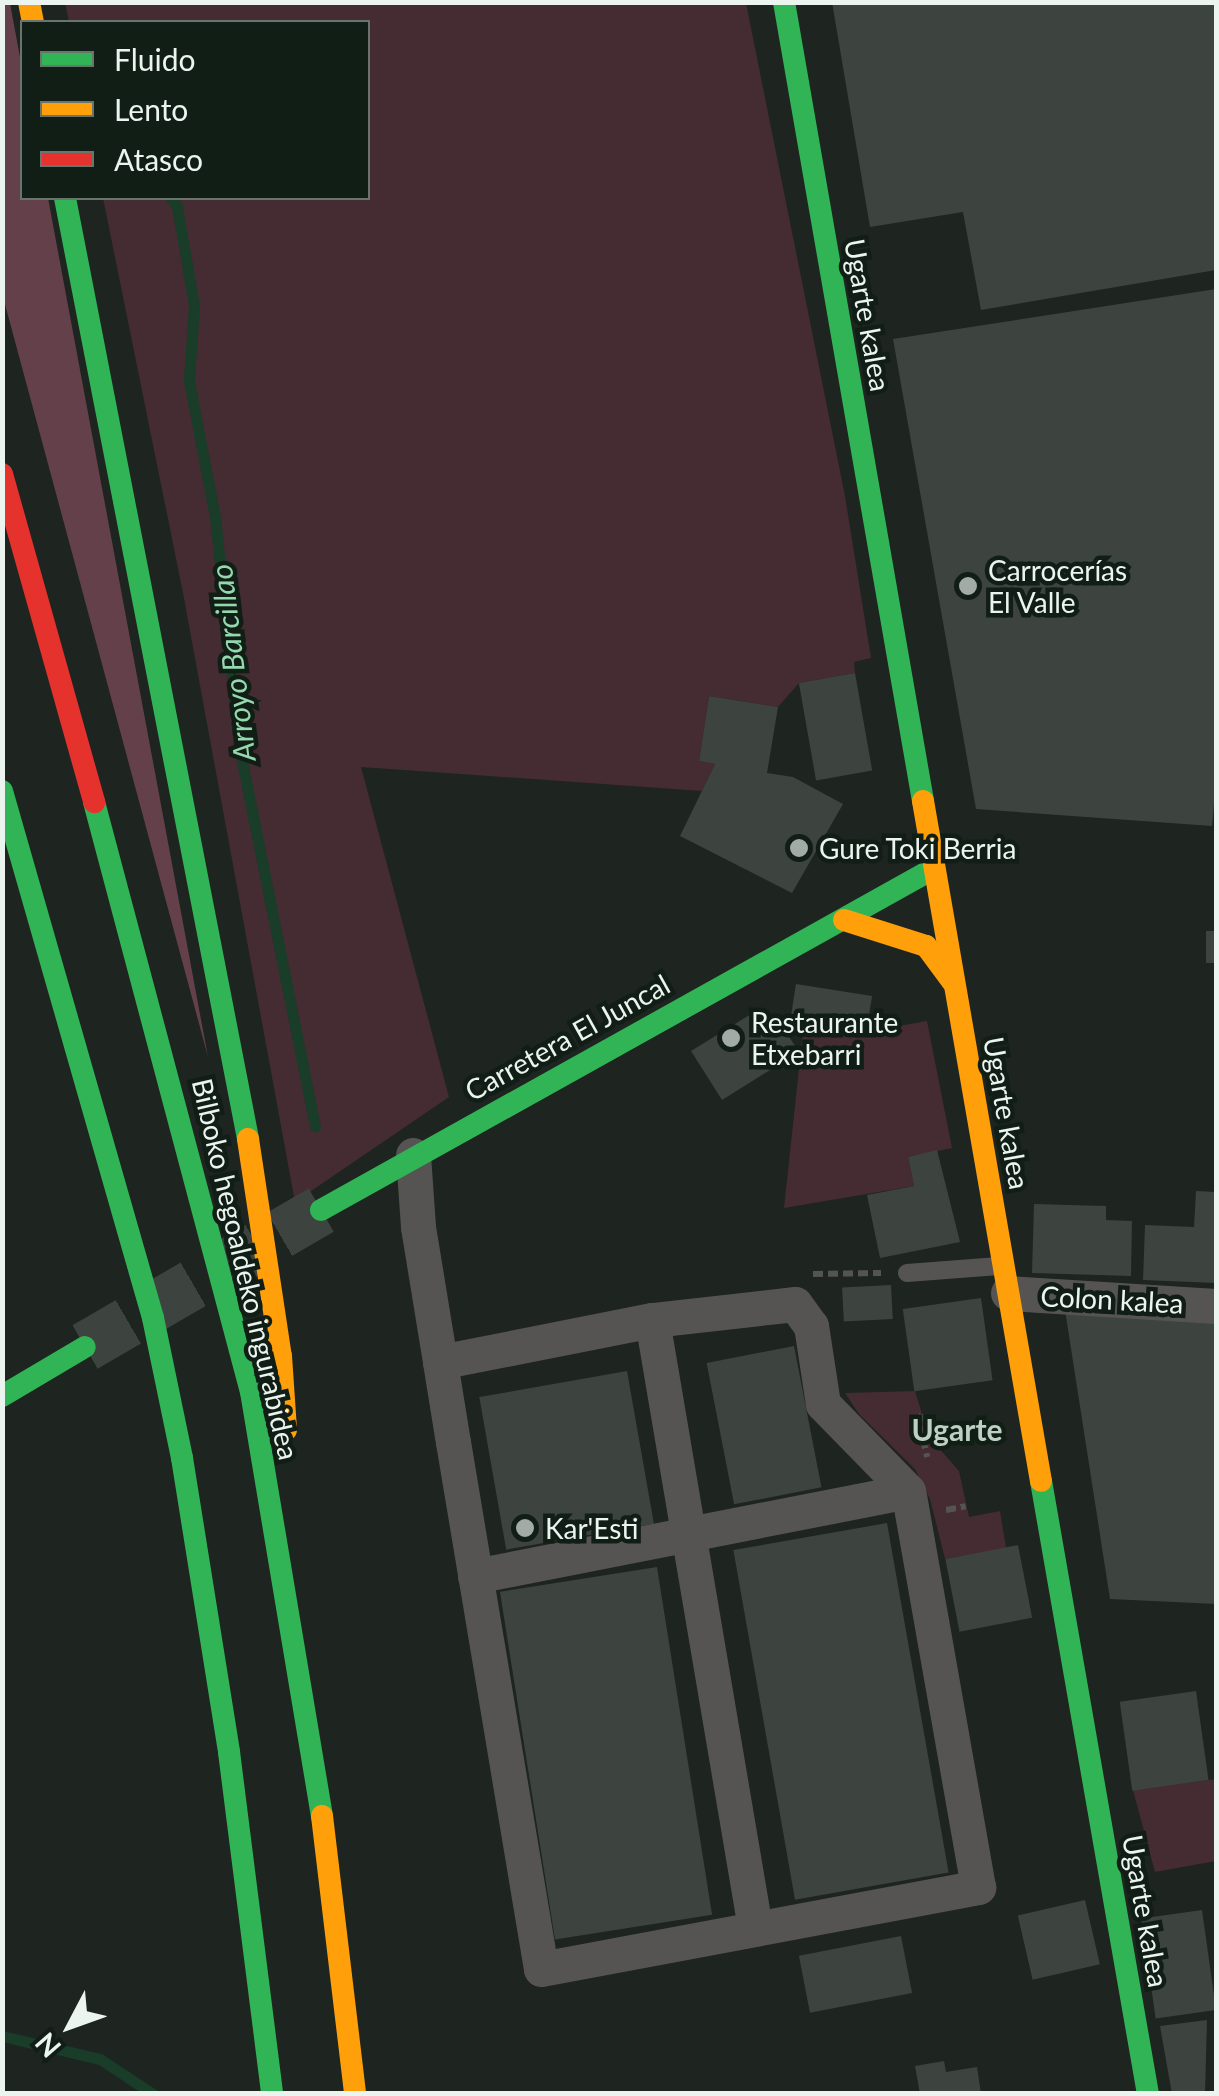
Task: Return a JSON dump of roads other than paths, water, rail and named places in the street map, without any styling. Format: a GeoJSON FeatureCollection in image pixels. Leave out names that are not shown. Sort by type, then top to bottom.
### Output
{"type":"FeatureCollection","features":[{"type":"Feature","properties":{"kind":"main road","name":"Ugarte kalea"},"geometry":{"type":"LineString","coordinates":[[784,2],[1148,2094]]}},
{"type":"Feature","properties":{"kind":"main road"},"geometry":{"type":"LineString","coordinates":[[65,200],[245,1121],[281,1356],[300,1678]]}},
{"type":"Feature","properties":{"kind":"main road","name":"Bilboko hegoaldeko ingurabidea"},"geometry":{"type":"LineString","coordinates":[[2,474],[197,1178],[251,1392],[322,1812],[355,2094]]}},
{"type":"Feature","properties":{"kind":"main road"},"geometry":{"type":"LineString","coordinates":[[2,791],[154,1318],[182,1458],[230,1752],[272,2094]]}},
{"type":"Feature","properties":{"kind":"main road","name":"Carretera El Juncal"},"geometry":{"type":"LineString","coordinates":[[321,1210],[932,870]]}},
{"type":"Feature","properties":{"kind":"main road"},"geometry":{"type":"LineString","coordinates":[[844,920],[926,946],[952,981]]}},
{"type":"Feature","properties":{"kind":"main road"},"geometry":{"type":"LineString","coordinates":[[2,1396],[86,1347]]}},
{"type":"Feature","properties":{"kind":"street"},"geometry":{"type":"LineString","coordinates":[[413,1156],[418,1226],[440,1362],[475,1576],[541,1969],[978,1887],[908,1492],[823,1404],[811,1326],[795,1304],[652,1320],[440,1362]]}},
{"type":"Feature","properties":{"kind":"street","name":"Colon kalea"},"geometry":{"type":"LineString","coordinates":[[1006,1280],[1216,1306]]}},
{"type":"Feature","properties":{"kind":"street"},"geometry":{"type":"LineString","coordinates":[[652,1320],[756,1928]]}},
{"type":"Feature","properties":{"kind":"street"},"geometry":{"type":"LineString","coordinates":[[475,1576],[908,1492]]}},
{"type":"Feature","properties":{"kind":"lane"},"geometry":{"type":"LineString","coordinates":[[907,1273],[1006,1280]]}},
{"type":"Feature","properties":{"kind":"waterway","name":"Arroyo Barcillao"},"geometry":{"type":"LineString","coordinates":[[172,200],[177,206],[194,305],[189,381],[215,517],[239,746],[315,1126]]}},
{"type":"Feature","properties":{"kind":"waterway"},"geometry":{"type":"LineString","coordinates":[[2,2036],[100,2059],[153,2094]]}},
{"type":"Feature","properties":{"kind":"tunnel"},"geometry":{"type":"LineString","coordinates":[[85,1347],[321,1210]]}},
{"type":"Feature","properties":{"kind":"place","name":"Carrocerías El Valle"},"geometry":{"type":"Point","coordinates":[968,586]}},
{"type":"Feature","properties":{"kind":"place","name":"Gure Toki Berria"},"geometry":{"type":"Point","coordinates":[799,848]}},
{"type":"Feature","properties":{"kind":"place","name":"Restaurante Etxebarri"},"geometry":{"type":"Point","coordinates":[731,1038]}},
{"type":"Feature","properties":{"kind":"place","name":"Kar'Esti"},"geometry":{"type":"Point","coordinates":[525,1528]}},
{"type":"Feature","properties":{"kind":"district","name":"Ugarte"},"geometry":{"type":"Point","coordinates":[957,1429]}}]}
